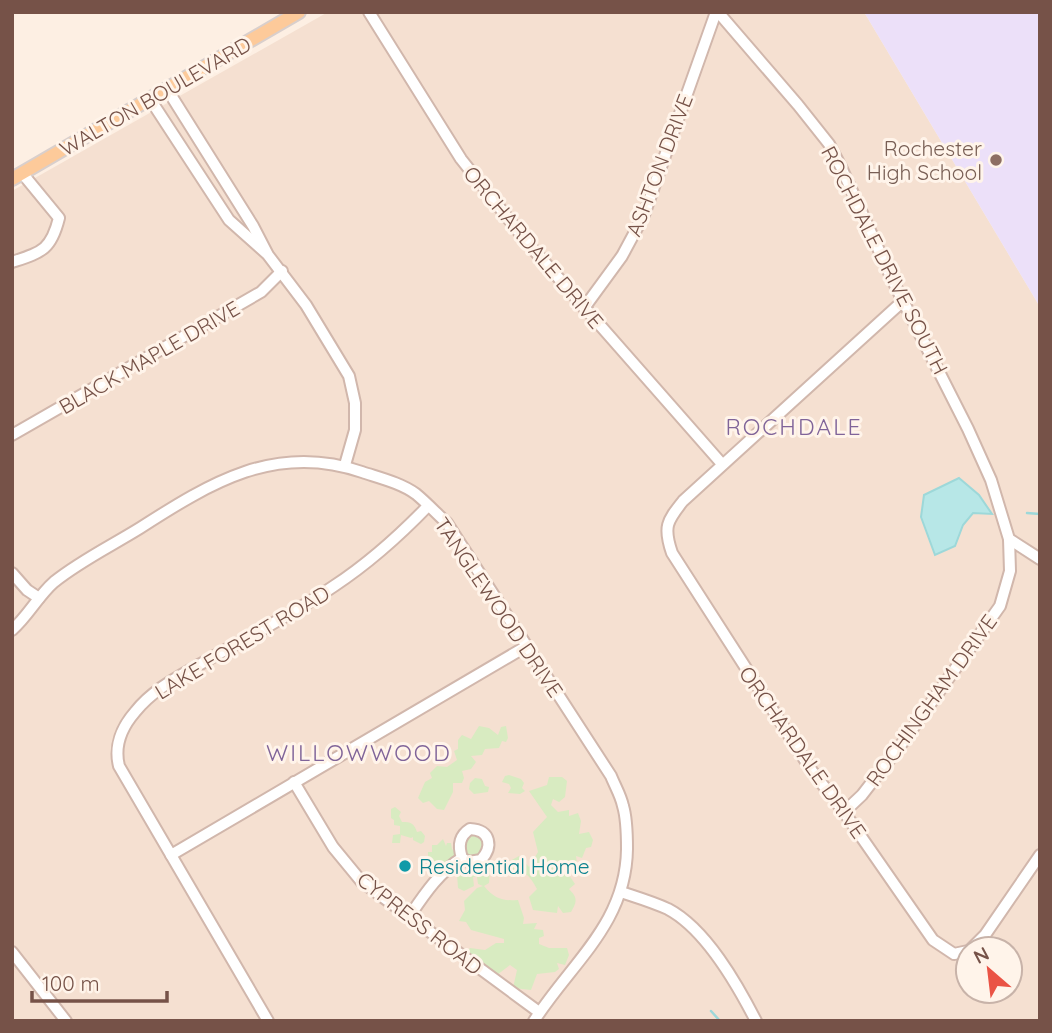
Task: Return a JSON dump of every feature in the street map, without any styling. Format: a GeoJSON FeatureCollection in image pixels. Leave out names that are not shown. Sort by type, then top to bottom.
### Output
{"type":"FeatureCollection","features":[{"type":"Feature","properties":{"kind":"main road","name":"WALTON BOULEVARD"},"geometry":{"type":"LineString","coordinates":[[17,176],[299,12]]}},
{"type":"Feature","properties":{"kind":"street","name":"ORCHARDALE DRIVE"},"geometry":{"type":"LineString","coordinates":[[369,12],[461,159],[526,241],[722,464],[683,500],[669,518],[666,527],[672,553],[825,791],[844,813],[933,940],[954,954]]}},
{"type":"Feature","properties":{"kind":"street","name":"ASHTON DRIVE"},"geometry":{"type":"LineString","coordinates":[[584,308],[622,256],[644,215],[717,12]]}},
{"type":"Feature","properties":{"kind":"street","name":"ROCHDALE DRIVE SOUTH"},"geometry":{"type":"LineString","coordinates":[[717,12],[798,105],[828,144],[841,167],[991,480],[1009,539]]}},
{"type":"Feature","properties":{"kind":"street"},"geometry":{"type":"LineString","coordinates":[[167,89],[254,226],[268,255]]}},
{"type":"Feature","properties":{"kind":"street"},"geometry":{"type":"LineString","coordinates":[[150,99],[229,220],[282,271],[349,376],[355,403],[355,430],[345,465]]}},
{"type":"Feature","properties":{"kind":"street"},"geometry":{"type":"LineString","coordinates":[[12,262],[39,252],[54,239],[59,218],[17,176]]}},
{"type":"Feature","properties":{"kind":"street","name":"BLACK MAPLE DRIVE"},"geometry":{"type":"LineString","coordinates":[[12,435],[261,292],[282,271]]}},
{"type":"Feature","properties":{"kind":"street"},"geometry":{"type":"LineString","coordinates":[[722,464],[904,301]]}},
{"type":"Feature","properties":{"kind":"street","name":"TANGLEWOOD DRIVE"},"geometry":{"type":"LineString","coordinates":[[12,630],[53,583],[77,566],[181,501],[256,467],[294,460],[345,465],[414,493],[447,523],[611,776],[623,806],[627,856],[621,892],[608,922],[537,1016]]}},
{"type":"Feature","properties":{"kind":"street","name":"LAKE FOREST ROAD"},"geometry":{"type":"LineString","coordinates":[[268,1021],[119,766],[118,740],[135,712],[166,684],[309,602],[366,564],[428,506]]}},
{"type":"Feature","properties":{"kind":"street"},"geometry":{"type":"LineString","coordinates":[[1009,539],[1040,559]]}},
{"type":"Feature","properties":{"kind":"street","name":"ROCHINGHAM DRIVE"},"geometry":{"type":"LineString","coordinates":[[844,813],[862,795],[903,743],[1000,606],[1010,571],[1009,539]]}},
{"type":"Feature","properties":{"kind":"street"},"geometry":{"type":"LineString","coordinates":[[12,573],[27,590],[39,598]]}},
{"type":"Feature","properties":{"kind":"street"},"geometry":{"type":"LineString","coordinates":[[171,855],[527,646]]}},
{"type":"Feature","properties":{"kind":"street","name":"CYPRESS ROAD"},"geometry":{"type":"LineString","coordinates":[[294,782],[346,864],[361,881],[537,1016]]}},
{"type":"Feature","properties":{"kind":"street"},"geometry":{"type":"LineString","coordinates":[[985,935],[1040,855]]}},
{"type":"Feature","properties":{"kind":"street"},"geometry":{"type":"LineString","coordinates":[[409,917],[427,891],[453,863],[462,858]]}},
{"type":"Feature","properties":{"kind":"street"},"geometry":{"type":"LineString","coordinates":[[621,892],[668,909],[690,925],[709,946],[756,1021]]}},
{"type":"Feature","properties":{"kind":"street"},"geometry":{"type":"LineString","coordinates":[[12,952],[66,1021]]}},
{"type":"Feature","properties":{"kind":"shaded area"},"geometry":{"type":"Polygon","coordinates":[[[328,12],[864,12],[1040,307],[1040,1021],[12,1021],[12,191],[328,12]]]}},
{"type":"Feature","properties":{"kind":"shaded area","name":"Rochester High School"},"geometry":{"type":"Polygon","coordinates":[[[864,12],[1040,12],[1040,307],[864,12]]]}},
{"type":"Feature","properties":{"kind":"green space"},"geometry":{"type":"Polygon","coordinates":[[[479,726],[489,728],[498,735],[501,727],[506,726],[506,742],[502,741],[499,748],[485,749],[482,755],[471,756],[476,762],[471,769],[462,771],[462,783],[453,783],[453,792],[444,810],[437,809],[429,801],[423,803],[418,798],[425,782],[432,778],[430,773],[437,766],[447,767],[457,760],[454,751],[458,749],[458,740],[462,735],[471,739],[479,726]]]}},
{"type":"Feature","properties":{"kind":"green space"},"geometry":{"type":"Polygon","coordinates":[[[505,776],[521,779],[525,791],[520,794],[508,793],[511,788],[509,784],[502,782],[505,776]]]}},
{"type":"Feature","properties":{"kind":"green space"},"geometry":{"type":"Polygon","coordinates":[[[549,777],[562,777],[567,781],[565,797],[559,802],[553,799],[551,805],[558,812],[569,810],[569,816],[578,813],[581,821],[579,834],[589,832],[593,840],[582,858],[576,856],[578,870],[569,875],[575,884],[569,889],[576,900],[571,912],[563,913],[558,906],[557,913],[533,910],[529,897],[537,889],[527,875],[511,869],[510,861],[519,856],[529,867],[538,852],[533,832],[547,817],[529,791],[547,785],[549,777]]]}},
{"type":"Feature","properties":{"kind":"green space"},"geometry":{"type":"Polygon","coordinates":[[[475,778],[482,779],[485,786],[489,787],[488,792],[474,794],[469,789],[475,778]]]}},
{"type":"Feature","properties":{"kind":"green space"},"geometry":{"type":"Polygon","coordinates":[[[395,807],[401,812],[399,816],[402,822],[412,824],[417,832],[421,831],[425,836],[424,842],[421,844],[413,840],[413,837],[401,835],[400,843],[392,843],[393,835],[400,834],[400,826],[394,825],[391,818],[391,809],[395,807]]]}},
{"type":"Feature","properties":{"kind":"green space"},"geometry":{"type":"Polygon","coordinates":[[[468,833],[483,835],[485,846],[482,847],[480,855],[468,858],[464,847],[468,833]]]}},
{"type":"Feature","properties":{"kind":"green space"},"geometry":{"type":"Polygon","coordinates":[[[443,839],[446,846],[451,843],[452,849],[458,855],[458,868],[432,874],[428,871],[428,852],[432,852],[432,845],[437,845],[443,839]]]}},
{"type":"Feature","properties":{"kind":"green space"},"geometry":{"type":"Polygon","coordinates":[[[469,865],[484,865],[490,869],[489,883],[484,886],[492,894],[503,899],[518,900],[524,918],[523,924],[537,923],[534,929],[543,930],[544,936],[539,938],[539,944],[549,948],[567,948],[569,955],[565,965],[557,963],[559,969],[555,972],[537,974],[531,990],[513,988],[517,970],[510,965],[497,975],[466,953],[470,948],[485,950],[496,943],[504,943],[504,939],[471,930],[466,922],[459,921],[465,910],[464,901],[477,888],[483,886],[478,884],[477,877],[473,877],[474,886],[464,891],[458,888],[457,874],[466,872],[469,865]]]}},
{"type":"Feature","properties":{"kind":"water"},"geometry":{"type":"Polygon","coordinates":[[[959,478],[979,495],[992,514],[973,513],[963,525],[955,546],[935,555],[921,517],[924,495],[959,478]]]}},
{"type":"Feature","properties":{"kind":"waterway"},"geometry":{"type":"LineString","coordinates":[[1027,513],[1040,514]]}},
{"type":"Feature","properties":{"kind":"waterway"},"geometry":{"type":"LineString","coordinates":[[711,1011],[720,1021]]}},
{"type":"Feature","properties":{"kind":"place","name":"Rochester High School"},"geometry":{"type":"Point","coordinates":[996,160]}},
{"type":"Feature","properties":{"kind":"place","name":"Residential Home"},"geometry":{"type":"Point","coordinates":[405,866]}},
{"type":"Feature","properties":{"kind":"district","name":"ROCHDALE"},"geometry":{"type":"Point","coordinates":[794,426]}},
{"type":"Feature","properties":{"kind":"district","name":"WILLOWWOOD"},"geometry":{"type":"Point","coordinates":[359,752]}}]}
